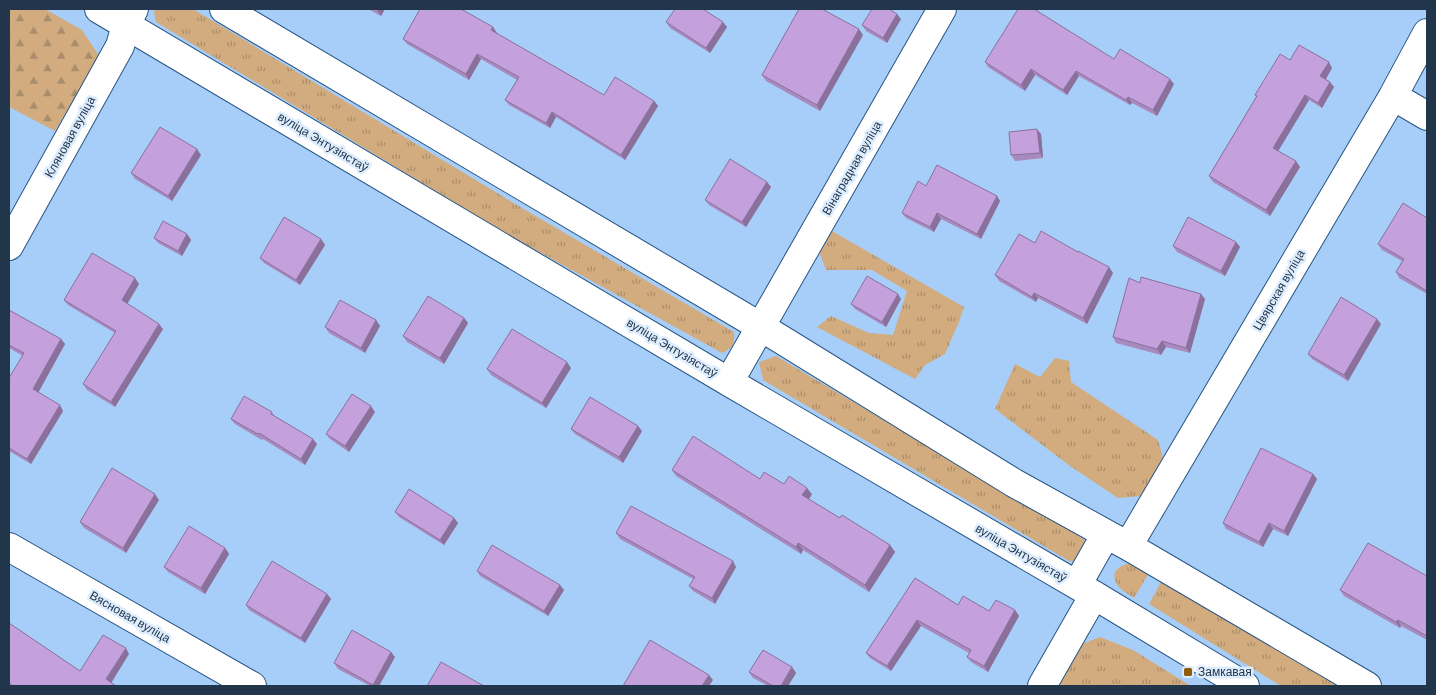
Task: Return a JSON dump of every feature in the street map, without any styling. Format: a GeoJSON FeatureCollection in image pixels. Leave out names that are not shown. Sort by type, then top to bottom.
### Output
{"type":"FeatureCollection","features":[{"type":"Feature","properties":{"kind":"street","name":"вуліца Энтузіястаў"},"geometry":{"type":"LineString","coordinates":[[99,9],[130,17],[730,382],[1245,686]]}},
{"type":"Feature","properties":{"kind":"street"},"geometry":{"type":"LineString","coordinates":[[224,9],[761,327],[1014,482],[1367,686]]}},
{"type":"Feature","properties":{"kind":"street","name":"Вінаградная вуліца"},"geometry":{"type":"LineString","coordinates":[[730,382],[942,9]]}},
{"type":"Feature","properties":{"kind":"street","name":"Кляновая вуліца"},"geometry":{"type":"LineString","coordinates":[[9,246],[120,46],[130,17]]}},
{"type":"Feature","properties":{"kind":"street","name":"Цвярская вуліца"},"geometry":{"type":"LineString","coordinates":[[1042,686],[1085,590],[1393,96],[1427,33]]}},
{"type":"Feature","properties":{"kind":"street"},"geometry":{"type":"LineString","coordinates":[[1393,96],[1427,116]]}},
{"type":"Feature","properties":{"kind":"street","name":"Вясновая вуліца"},"geometry":{"type":"LineString","coordinates":[[9,547],[252,686]]}},
{"type":"Feature","properties":{"kind":"green space"},"geometry":{"type":"Polygon","coordinates":[[[9,9],[45,9],[82,30],[100,57],[55,131],[9,107],[9,9]]]}},
{"type":"Feature","properties":{"kind":"green space"},"geometry":{"type":"Polygon","coordinates":[[[155,9],[193,9],[517,205],[734,332],[732,345],[722,353],[503,232],[156,22],[155,9]]]}},
{"type":"Feature","properties":{"kind":"green space"},"geometry":{"type":"Polygon","coordinates":[[[832,231],[964,307],[945,354],[925,365],[915,379],[817,327],[831,316],[869,333],[893,335],[907,291],[872,270],[826,270],[819,251],[832,231]]]}},
{"type":"Feature","properties":{"kind":"green space"},"geometry":{"type":"Polygon","coordinates":[[[776,356],[1084,539],[1086,547],[1078,561],[1069,561],[763,380],[759,362],[776,356]]]}},
{"type":"Feature","properties":{"kind":"green space"},"geometry":{"type":"Polygon","coordinates":[[[1055,358],[1069,361],[1071,382],[1158,440],[1165,465],[1142,496],[1118,498],[1070,466],[995,409],[1015,364],[1040,377],[1055,358]]]}},
{"type":"Feature","properties":{"kind":"green space"},"geometry":{"type":"Polygon","coordinates":[[[1133,563],[1149,573],[1134,598],[1118,586],[1114,577],[1120,567],[1133,563]]]}},
{"type":"Feature","properties":{"kind":"green space"},"geometry":{"type":"Polygon","coordinates":[[[1161,582],[1340,686],[1281,686],[1149,604],[1161,582]]]}},
{"type":"Feature","properties":{"kind":"green space"},"geometry":{"type":"Polygon","coordinates":[[[1100,637],[1133,650],[1191,686],[1059,686],[1074,647],[1100,637]]]}},
{"type":"Feature","properties":{"kind":"building"},"geometry":{"type":"Polygon","coordinates":[[[420,9],[461,9],[493,27],[491,30],[604,95],[615,77],[654,101],[621,155],[552,112],[546,123],[505,100],[519,77],[477,54],[466,74],[403,39],[420,9]]]}},
{"type":"Feature","properties":{"kind":"building"},"geometry":{"type":"Polygon","coordinates":[[[675,9],[703,9],[723,22],[706,48],[666,22],[675,9]]]}},
{"type":"Feature","properties":{"kind":"building"},"geometry":{"type":"Polygon","coordinates":[[[799,9],[822,9],[859,29],[817,105],[762,75],[799,9]]]}},
{"type":"Feature","properties":{"kind":"building"},"geometry":{"type":"Polygon","coordinates":[[[872,9],[889,9],[897,14],[883,38],[862,25],[872,9]]]}},
{"type":"Feature","properties":{"kind":"building"},"geometry":{"type":"Polygon","coordinates":[[[1018,9],[1034,9],[1114,59],[1120,49],[1170,79],[1153,110],[1128,97],[1126,100],[1076,71],[1063,90],[1031,69],[1021,85],[985,62],[1018,9]]]}},
{"type":"Feature","properties":{"kind":"building"},"geometry":{"type":"Polygon","coordinates":[[[1299,45],[1329,62],[1320,76],[1330,82],[1318,103],[1305,95],[1273,148],[1296,161],[1266,210],[1209,176],[1280,54],[1290,60],[1299,45]]]}},
{"type":"Feature","properties":{"kind":"building"},"geometry":{"type":"Polygon","coordinates":[[[160,127],[197,149],[168,196],[131,173],[160,127]]]}},
{"type":"Feature","properties":{"kind":"building"},"geometry":{"type":"Polygon","coordinates":[[[1037,129],[1040,153],[1011,155],[1009,132],[1037,129]]]}},
{"type":"Feature","properties":{"kind":"building"},"geometry":{"type":"Polygon","coordinates":[[[730,159],[767,182],[742,222],[705,200],[730,159]]]}},
{"type":"Feature","properties":{"kind":"building"},"geometry":{"type":"Polygon","coordinates":[[[937,165],[997,196],[977,234],[937,213],[930,227],[902,213],[918,181],[926,186],[937,165]]]}},
{"type":"Feature","properties":{"kind":"building"},"geometry":{"type":"Polygon","coordinates":[[[1403,203],[1427,218],[1427,291],[1396,272],[1404,259],[1378,244],[1403,203]]]}},
{"type":"Feature","properties":{"kind":"building"},"geometry":{"type":"Polygon","coordinates":[[[284,217],[321,239],[296,280],[260,258],[284,217]]]}},
{"type":"Feature","properties":{"kind":"building"},"geometry":{"type":"Polygon","coordinates":[[[1188,217],[1236,242],[1221,271],[1173,246],[1188,217]]]}},
{"type":"Feature","properties":{"kind":"building"},"geometry":{"type":"Polygon","coordinates":[[[163,221],[187,234],[178,251],[154,238],[163,221]]]}},
{"type":"Feature","properties":{"kind":"building"},"geometry":{"type":"Polygon","coordinates":[[[1041,231],[1109,267],[1083,318],[1034,293],[1032,297],[995,275],[1019,234],[1035,243],[1041,231]]]}},
{"type":"Feature","properties":{"kind":"building"},"geometry":{"type":"Polygon","coordinates":[[[92,253],[135,278],[122,300],[159,324],[111,402],[83,384],[116,331],[64,300],[92,253]]]}},
{"type":"Feature","properties":{"kind":"building"},"geometry":{"type":"Polygon","coordinates":[[[867,276],[898,294],[882,322],[851,304],[867,276]]]}},
{"type":"Feature","properties":{"kind":"building"},"geometry":{"type":"Polygon","coordinates":[[[1141,277],[1201,294],[1186,348],[1162,341],[1157,349],[1113,337],[1129,278],[1140,283],[1141,277]]]}},
{"type":"Feature","properties":{"kind":"building"},"geometry":{"type":"Polygon","coordinates":[[[428,296],[464,318],[440,358],[403,336],[428,296]]]}},
{"type":"Feature","properties":{"kind":"building"},"geometry":{"type":"Polygon","coordinates":[[[1341,297],[1377,319],[1344,375],[1308,354],[1341,297]]]}},
{"type":"Feature","properties":{"kind":"building"},"geometry":{"type":"Polygon","coordinates":[[[340,300],[376,320],[361,348],[325,327],[340,300]]]}},
{"type":"Feature","properties":{"kind":"building"},"geometry":{"type":"Polygon","coordinates":[[[9,310],[61,339],[33,389],[60,405],[27,459],[9,448],[9,378],[24,353],[9,345],[9,310]]]}},
{"type":"Feature","properties":{"kind":"building"},"geometry":{"type":"Polygon","coordinates":[[[512,329],[567,362],[542,403],[487,369],[512,329]]]}},
{"type":"Feature","properties":{"kind":"building"},"geometry":{"type":"Polygon","coordinates":[[[352,394],[371,406],[345,446],[326,434],[352,394]]]}},
{"type":"Feature","properties":{"kind":"building"},"geometry":{"type":"Polygon","coordinates":[[[244,396],[313,439],[301,459],[259,433],[231,419],[244,396]]]}},
{"type":"Feature","properties":{"kind":"building"},"geometry":{"type":"Polygon","coordinates":[[[590,397],[638,426],[619,457],[571,429],[590,397]]]}},
{"type":"Feature","properties":{"kind":"building"},"geometry":{"type":"Polygon","coordinates":[[[693,436],[760,479],[764,472],[784,484],[789,476],[807,488],[802,495],[840,518],[842,515],[890,545],[865,585],[798,543],[796,547],[672,470],[693,436]]]}},
{"type":"Feature","properties":{"kind":"building"},"geometry":{"type":"Polygon","coordinates":[[[1261,448],[1313,474],[1284,531],[1269,523],[1259,542],[1223,523],[1261,448]]]}},
{"type":"Feature","properties":{"kind":"building"},"geometry":{"type":"Polygon","coordinates":[[[112,468],[155,494],[123,548],[80,522],[112,468]]]}},
{"type":"Feature","properties":{"kind":"building"},"geometry":{"type":"Polygon","coordinates":[[[409,489],[454,518],[440,540],[395,512],[409,489]]]}},
{"type":"Feature","properties":{"kind":"building"},"geometry":{"type":"Polygon","coordinates":[[[631,506],[733,561],[712,598],[689,586],[695,577],[616,533],[631,506]]]}},
{"type":"Feature","properties":{"kind":"building"},"geometry":{"type":"Polygon","coordinates":[[[189,526],[225,548],[201,588],[164,567],[189,526]]]}},
{"type":"Feature","properties":{"kind":"building"},"geometry":{"type":"Polygon","coordinates":[[[1368,543],[1427,576],[1427,636],[1398,620],[1396,622],[1340,590],[1368,543]]]}},
{"type":"Feature","properties":{"kind":"building"},"geometry":{"type":"Polygon","coordinates":[[[492,545],[560,585],[544,611],[477,571],[492,545]]]}},
{"type":"Feature","properties":{"kind":"building"},"geometry":{"type":"Polygon","coordinates":[[[272,561],[327,594],[301,638],[246,605],[272,561]]]}},
{"type":"Feature","properties":{"kind":"building"},"geometry":{"type":"Polygon","coordinates":[[[915,578],[958,605],[963,596],[989,611],[996,600],[1015,610],[984,666],[967,657],[971,650],[917,620],[887,666],[866,653],[915,578]]]}},
{"type":"Feature","properties":{"kind":"building"},"geometry":{"type":"Polygon","coordinates":[[[9,623],[80,671],[103,635],[126,648],[106,679],[116,686],[14,686],[9,683],[9,623]]]}},
{"type":"Feature","properties":{"kind":"building"},"geometry":{"type":"Polygon","coordinates":[[[352,630],[391,652],[373,685],[334,663],[352,630]]]}},
{"type":"Feature","properties":{"kind":"building"},"geometry":{"type":"Polygon","coordinates":[[[650,640],[709,675],[702,686],[623,686],[650,640]]]}},
{"type":"Feature","properties":{"kind":"building"},"geometry":{"type":"Polygon","coordinates":[[[763,650],[792,667],[781,686],[773,686],[749,672],[763,650]]]}},
{"type":"Feature","properties":{"kind":"building"},"geometry":{"type":"Polygon","coordinates":[[[441,662],[484,686],[427,686],[441,662]]]}},
{"type":"Feature","properties":{"kind":"place","name":"Замкавая"},"geometry":{"type":"Point","coordinates":[1188,672]}}]}
